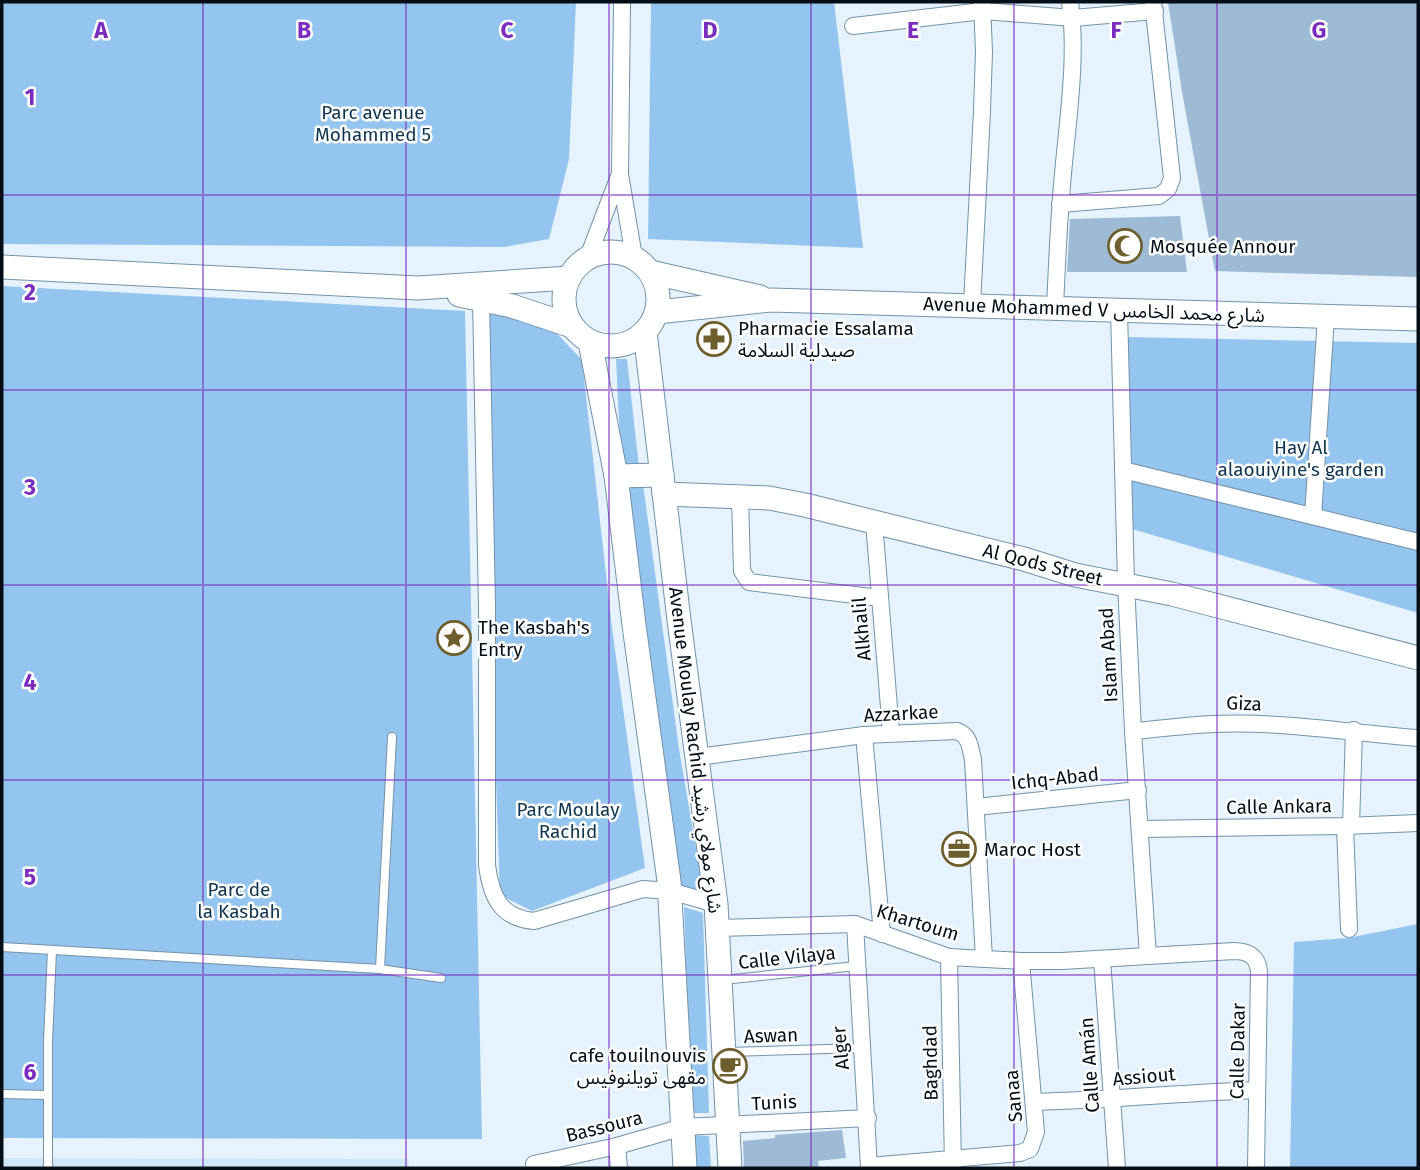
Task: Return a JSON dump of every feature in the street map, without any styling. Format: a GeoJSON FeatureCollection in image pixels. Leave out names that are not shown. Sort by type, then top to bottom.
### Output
{"type":"FeatureCollection","features":[{"type":"Feature","properties":{"kind":"main road"},"geometry":{"type":"LineString","coordinates":[[572,326],[564,304],[564,292],[569,278],[577,266],[588,257],[603,252],[619,252],[642,265],[771,300]]}},
{"type":"Feature","properties":{"kind":"main road"},"geometry":{"type":"LineString","coordinates":[[418,288],[481,299],[572,326],[590,342],[613,347],[625,345],[645,332],[657,312],[659,298],[656,285],[642,265]]}},
{"type":"Feature","properties":{"kind":"main road"},"geometry":{"type":"LineString","coordinates":[[2,267],[418,288],[569,278]]}},
{"type":"Feature","properties":{"kind":"main road","name":"Avenue Mohammed V شارع محمد الخامس"},"geometry":{"type":"LineString","coordinates":[[771,300],[1418,319]]}},
{"type":"Feature","properties":{"kind":"main road"},"geometry":{"type":"LineString","coordinates":[[657,312],[771,300]]}},
{"type":"Feature","properties":{"kind":"main road","name":"Avenue Moulay Rachid شارع مولاي رشيد"},"geometry":{"type":"LineString","coordinates":[[645,332],[716,904],[730,1168]]}},
{"type":"Feature","properties":{"kind":"main road"},"geometry":{"type":"LineString","coordinates":[[590,342],[617,476],[670,891],[685,1168]]}},
{"type":"Feature","properties":{"kind":"main road","name":"Al Qods Street"},"geometry":{"type":"LineString","coordinates":[[617,476],[740,496],[769,498],[1024,559],[1075,575],[1126,583],[1249,613],[1418,658]]}},
{"type":"Feature","properties":{"kind":"street"},"geometry":{"type":"LineString","coordinates":[[622,2],[620,174],[642,265]]}},
{"type":"Feature","properties":{"kind":"street"},"geometry":{"type":"LineString","coordinates":[[972,305],[982,99],[983,6]]}},
{"type":"Feature","properties":{"kind":"street"},"geometry":{"type":"LineString","coordinates":[[853,26],[983,6],[1072,10],[1154,7],[1172,178],[1168,189],[1159,196],[1060,204]]}},
{"type":"Feature","properties":{"kind":"street"},"geometry":{"type":"LineString","coordinates":[[1055,309],[1070,87],[1072,10]]}},
{"type":"Feature","properties":{"kind":"street"},"geometry":{"type":"LineString","coordinates":[[588,257],[620,174]]}},
{"type":"Feature","properties":{"kind":"street"},"geometry":{"type":"LineString","coordinates":[[481,299],[490,885],[497,901],[519,920],[534,921],[643,889],[670,891],[716,904]]}},
{"type":"Feature","properties":{"kind":"street","name":"Islam Abad"},"geometry":{"type":"LineString","coordinates":[[1119,310],[1126,583],[1148,956]]}},
{"type":"Feature","properties":{"kind":"street"},"geometry":{"type":"LineString","coordinates":[[1312,516],[1326,317]]}},
{"type":"Feature","properties":{"kind":"street"},"geometry":{"type":"LineString","coordinates":[[1123,470],[1418,542]]}},
{"type":"Feature","properties":{"kind":"street"},"geometry":{"type":"LineString","coordinates":[[740,496],[742,572],[749,582],[879,598]]}},
{"type":"Feature","properties":{"kind":"street","name":"Alkhalil"},"geometry":{"type":"LineString","coordinates":[[874,522],[891,732]]}},
{"type":"Feature","properties":{"kind":"street","name":"Giza"},"geometry":{"type":"LineString","coordinates":[[1133,731],[1213,724],[1354,730],[1418,738]]}},
{"type":"Feature","properties":{"kind":"street"},"geometry":{"type":"LineString","coordinates":[[1349,929],[1348,826],[1354,730]]}},
{"type":"Feature","properties":{"kind":"street","name":"Azzarkae"},"geometry":{"type":"LineString","coordinates":[[698,757],[891,732],[962,733],[970,745],[984,959]]}},
{"type":"Feature","properties":{"kind":"street"},"geometry":{"type":"LineString","coordinates":[[864,735],[882,934]]}},
{"type":"Feature","properties":{"kind":"street","name":"Ichq-Abad"},"geometry":{"type":"LineString","coordinates":[[976,807],[1138,790]]}},
{"type":"Feature","properties":{"kind":"street","name":"Calle Ankara"},"geometry":{"type":"LineString","coordinates":[[1141,829],[1418,823]]}},
{"type":"Feature","properties":{"kind":"street","name":"Khartoum"},"geometry":{"type":"LineString","coordinates":[[718,928],[855,924],[949,957],[1021,961],[1234,951]]}},
{"type":"Feature","properties":{"kind":"street","name":"Alger"},"geometry":{"type":"LineString","coordinates":[[855,924],[869,1167]]}},
{"type":"Feature","properties":{"kind":"street","name":"Calle Dakar"},"geometry":{"type":"LineString","coordinates":[[1234,951],[1248,953],[1259,965],[1256,1168]]}},
{"type":"Feature","properties":{"kind":"street","name":"Baghdad"},"geometry":{"type":"LineString","coordinates":[[949,957],[953,1163]]}},
{"type":"Feature","properties":{"kind":"street","name":"Calle Amán"},"geometry":{"type":"LineString","coordinates":[[1102,959],[1117,1168]]}},
{"type":"Feature","properties":{"kind":"street","name":"Sanaa"},"geometry":{"type":"LineString","coordinates":[[869,1167],[953,1163],[1020,1153],[1030,1149],[1036,1132],[1035,1102],[1021,961]]}},
{"type":"Feature","properties":{"kind":"street","name":"Assiout"},"geometry":{"type":"LineString","coordinates":[[1035,1102],[1112,1100],[1181,1093],[1256,1090]]}},
{"type":"Feature","properties":{"kind":"street","name":"Tunis"},"geometry":{"type":"LineString","coordinates":[[683,1127],[868,1118]]}},
{"type":"Feature","properties":{"kind":"street","name":"Bassoura"},"geometry":{"type":"LineString","coordinates":[[534,1164],[617,1146],[683,1127]]}},
{"type":"Feature","properties":{"kind":"street"},"geometry":{"type":"LineString","coordinates":[[617,1146],[619,1168]]}},
{"type":"Feature","properties":{"kind":"lane"},"geometry":{"type":"LineString","coordinates":[[380,969],[392,737]]}},
{"type":"Feature","properties":{"kind":"lane"},"geometry":{"type":"LineString","coordinates":[[2,947],[380,969],[441,978]]}},
{"type":"Feature","properties":{"kind":"lane"},"geometry":{"type":"LineString","coordinates":[[48,1168],[47,1095],[52,950]]}},
{"type":"Feature","properties":{"kind":"lane","name":"Calle Vilaya"},"geometry":{"type":"LineString","coordinates":[[720,980],[856,966]]}},
{"type":"Feature","properties":{"kind":"lane","name":"Aswan"},"geometry":{"type":"LineString","coordinates":[[724,1052],[861,1048]]}},
{"type":"Feature","properties":{"kind":"lane"},"geometry":{"type":"LineString","coordinates":[[2,1094],[47,1095]]}},
{"type":"Feature","properties":{"kind":"shaded area"},"geometry":{"type":"Polygon","coordinates":[[[2,1158],[408,1159],[409,1168],[2,1168],[2,1158]]]}},
{"type":"Feature","properties":{"kind":"green space","name":"Parc avenue Mohammed 5"},"geometry":{"type":"Polygon","coordinates":[[[2,2],[576,2],[569,159],[549,239],[504,247],[2,244],[2,2]]]}},
{"type":"Feature","properties":{"kind":"green space"},"geometry":{"type":"Polygon","coordinates":[[[651,2],[834,2],[863,248],[648,239],[651,2]]]}},
{"type":"Feature","properties":{"kind":"green space","name":"Parc de la Kasbah"},"geometry":{"type":"Polygon","coordinates":[[[2,286],[465,311],[482,1139],[2,1138],[2,286]]]}},
{"type":"Feature","properties":{"kind":"green space","name":"Parc Moulay Rachid"},"geometry":{"type":"Polygon","coordinates":[[[488,309],[543,319],[582,360],[612,628],[645,868],[532,911],[500,895],[487,524],[488,309]]]}},
{"type":"Feature","properties":{"kind":"green space","name":"Hay Al alaouiyine's garden"},"geometry":{"type":"Polygon","coordinates":[[[1126,337],[1418,343],[1418,613],[1132,529],[1126,337]]]}},
{"type":"Feature","properties":{"kind":"green space"},"geometry":{"type":"Polygon","coordinates":[[[616,359],[627,359],[639,467],[621,463],[616,359]]]}},
{"type":"Feature","properties":{"kind":"green space"},"geometry":{"type":"Polygon","coordinates":[[[625,483],[643,484],[679,749],[704,895],[679,884],[625,483]]]}},
{"type":"Feature","properties":{"kind":"green space"},"geometry":{"type":"Polygon","coordinates":[[[684,907],[703,913],[709,1113],[691,1113],[684,907]]]}},
{"type":"Feature","properties":{"kind":"green space"},"geometry":{"type":"Polygon","coordinates":[[[1418,924],[1418,1168],[1290,1168],[1294,942],[1348,938],[1418,924]]]}},
{"type":"Feature","properties":{"kind":"green space"},"geometry":{"type":"Polygon","coordinates":[[[690,1135],[709,1136],[711,1168],[692,1168],[690,1135]]]}},
{"type":"Feature","properties":{"kind":"building"},"geometry":{"type":"Polygon","coordinates":[[[1168,2],[1418,2],[1418,277],[1215,271],[1168,2]]]}},
{"type":"Feature","properties":{"kind":"building","name":"Mosquée Annour"},"geometry":{"type":"Polygon","coordinates":[[[1180,216],[1187,272],[1067,272],[1070,219],[1180,216]]]}},
{"type":"Feature","properties":{"kind":"building"},"geometry":{"type":"Polygon","coordinates":[[[842,1130],[846,1158],[818,1161],[819,1168],[744,1168],[743,1141],[775,1138],[775,1135],[842,1130]]]}},
{"type":"Feature","properties":{"kind":"place","name":"Mosquée Annour"},"geometry":{"type":"Point","coordinates":[1125,246]}},
{"type":"Feature","properties":{"kind":"place","name":"Pharmacie Essalama صيدلية السلامة"},"geometry":{"type":"Point","coordinates":[714,339]}},
{"type":"Feature","properties":{"kind":"place","name":"The Kasbah's Entry"},"geometry":{"type":"Point","coordinates":[454,638]}},
{"type":"Feature","properties":{"kind":"place","name":"Maroc Host"},"geometry":{"type":"Point","coordinates":[959,849]}},
{"type":"Feature","properties":{"kind":"place","name":"cafe touilnouvis مقهى تويلنوفيس"},"geometry":{"type":"Point","coordinates":[730,1066]}}]}
